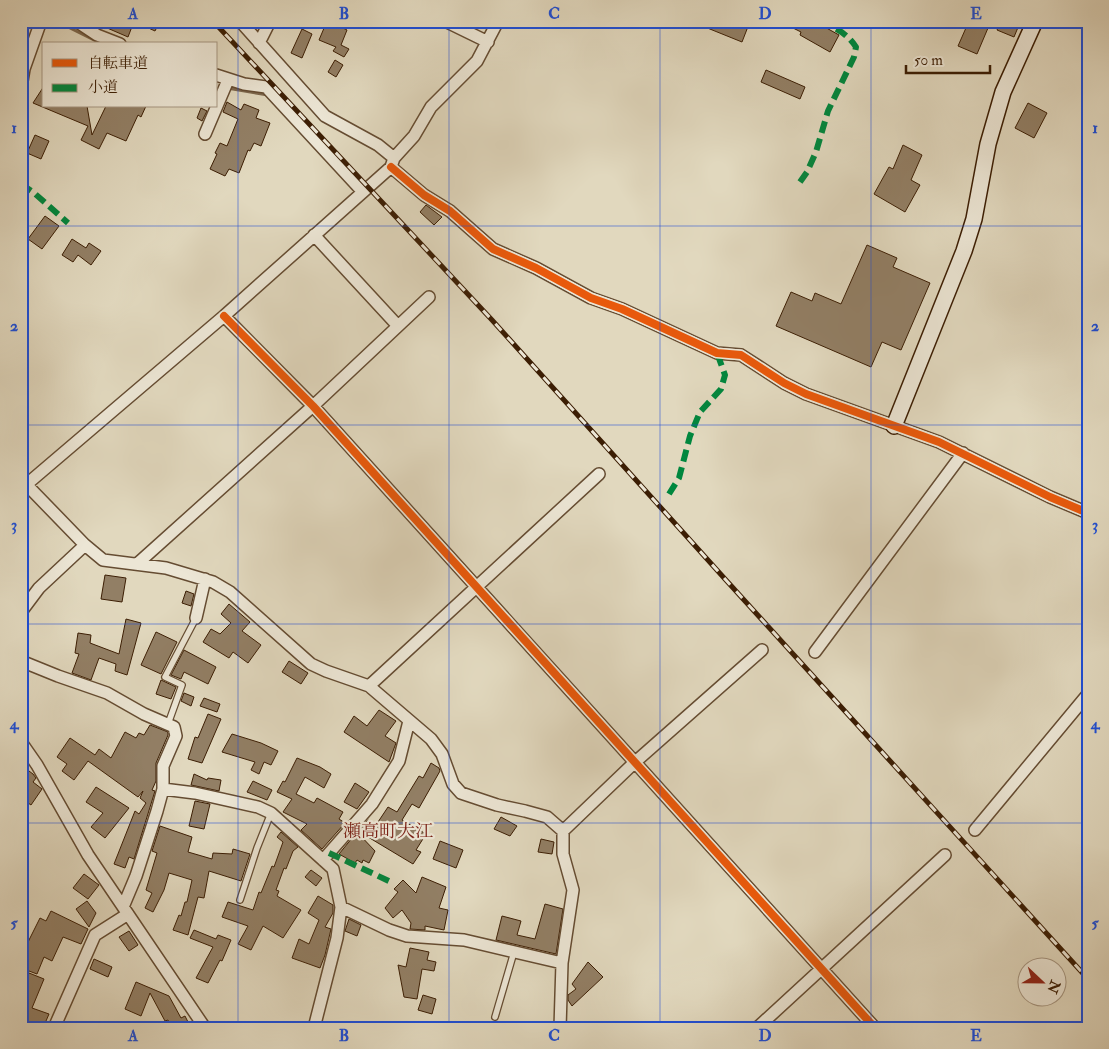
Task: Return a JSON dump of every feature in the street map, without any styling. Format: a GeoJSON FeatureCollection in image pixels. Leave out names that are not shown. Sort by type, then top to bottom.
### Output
{"type":"FeatureCollection","features":[{"type":"Feature","properties":{"kind":"street"},"geometry":{"type":"LineString","coordinates":[[21,88],[24,69],[41,21]]}},
{"type":"Feature","properties":{"kind":"street"},"geometry":{"type":"LineString","coordinates":[[240,21],[325,116],[378,145],[424,195],[450,211],[493,249],[536,268],[591,298],[717,353],[741,355],[784,383],[806,394],[939,442],[1050,497],[1088,513]]}},
{"type":"Feature","properties":{"kind":"street"},"geometry":{"type":"LineString","coordinates":[[259,43],[270,21]]}},
{"type":"Feature","properties":{"kind":"street"},"geometry":{"type":"LineString","coordinates":[[445,21],[488,42]]}},
{"type":"Feature","properties":{"kind":"street"},"geometry":{"type":"LineString","coordinates":[[498,21],[472,68],[431,107],[414,136],[393,163],[224,316],[24,482],[85,545],[103,560],[166,568],[213,582],[230,592],[311,664],[369,686],[431,739],[442,754],[453,784],[461,793],[547,818],[563,832]]}},
{"type":"Feature","properties":{"kind":"street"},"geometry":{"type":"LineString","coordinates":[[894,426],[964,251],[974,219],[988,144],[1003,92],[1035,21]]}},
{"type":"Feature","properties":{"kind":"street"},"geometry":{"type":"LineString","coordinates":[[82,23],[97,35],[115,42]]}},
{"type":"Feature","properties":{"kind":"street"},"geometry":{"type":"LineString","coordinates":[[218,76],[244,84],[266,87],[363,192]]}},
{"type":"Feature","properties":{"kind":"street"},"geometry":{"type":"LineString","coordinates":[[218,103],[228,80]]}},
{"type":"Feature","properties":{"kind":"street"},"geometry":{"type":"LineString","coordinates":[[205,134],[216,108]]}},
{"type":"Feature","properties":{"kind":"street"},"geometry":{"type":"LineString","coordinates":[[314,235],[398,326]]}},
{"type":"Feature","properties":{"kind":"street"},"geometry":{"type":"LineString","coordinates":[[137,564],[313,406],[428,297]]}},
{"type":"Feature","properties":{"kind":"street"},"geometry":{"type":"LineString","coordinates":[[224,316],[313,406],[875,1028]]}},
{"type":"Feature","properties":{"kind":"street"},"geometry":{"type":"LineString","coordinates":[[815,652],[963,453]]}},
{"type":"Feature","properties":{"kind":"street"},"geometry":{"type":"LineString","coordinates":[[369,686],[598,474]]}},
{"type":"Feature","properties":{"kind":"street"},"geometry":{"type":"LineString","coordinates":[[21,612],[39,588],[85,545]]}},
{"type":"Feature","properties":{"kind":"street"},"geometry":{"type":"LineString","coordinates":[[196,618],[204,579]]}},
{"type":"Feature","properties":{"kind":"street"},"geometry":{"type":"LineString","coordinates":[[560,1028],[562,963],[573,890],[563,854],[563,832],[634,763],[762,650]]}},
{"type":"Feature","properties":{"kind":"street"},"geometry":{"type":"LineString","coordinates":[[21,661],[107,693],[144,714],[174,727],[176,736],[163,766],[163,789],[125,910],[96,935],[54,1028]]}},
{"type":"Feature","properties":{"kind":"street"},"geometry":{"type":"LineString","coordinates":[[975,830],[1088,694]]}},
{"type":"Feature","properties":{"kind":"street"},"geometry":{"type":"LineString","coordinates":[[323,860],[372,804],[395,768],[399,761],[409,721]]}},
{"type":"Feature","properties":{"kind":"street"},"geometry":{"type":"LineString","coordinates":[[21,742],[37,765],[88,855],[205,1028]]}},
{"type":"Feature","properties":{"kind":"street"},"geometry":{"type":"LineString","coordinates":[[163,789],[204,795],[258,807],[271,813],[333,869],[341,907],[337,938],[314,1028]]}},
{"type":"Feature","properties":{"kind":"street"},"geometry":{"type":"LineString","coordinates":[[757,1028],[945,855]]}},
{"type":"Feature","properties":{"kind":"street"},"geometry":{"type":"LineString","coordinates":[[341,907],[389,930],[407,936],[464,940],[562,963]]}},
{"type":"Feature","properties":{"kind":"lane"},"geometry":{"type":"LineString","coordinates":[[168,724],[182,686],[165,677],[196,618]]}},
{"type":"Feature","properties":{"kind":"lane"},"geometry":{"type":"LineString","coordinates":[[240,900],[271,813]]}},
{"type":"Feature","properties":{"kind":"lane"},"geometry":{"type":"LineString","coordinates":[[496,1017],[514,952]]}},
{"type":"Feature","properties":{"kind":"building"},"geometry":{"type":"Polygon","coordinates":[[[91,21],[127,21],[133,24],[128,37],[91,21]]]}},
{"type":"Feature","properties":{"kind":"building"},"geometry":{"type":"Polygon","coordinates":[[[133,21],[160,21],[155,31],[133,21]]]}},
{"type":"Feature","properties":{"kind":"building"},"geometry":{"type":"Polygon","coordinates":[[[327,21],[346,21],[343,28],[347,30],[341,45],[349,49],[344,57],[333,51],[336,47],[319,40],[327,21]]]}},
{"type":"Feature","properties":{"kind":"building"},"geometry":{"type":"Polygon","coordinates":[[[690,21],[743,21],[749,24],[742,42],[690,21]]]}},
{"type":"Feature","properties":{"kind":"building"},"geometry":{"type":"Polygon","coordinates":[[[779,21],[814,21],[839,35],[830,52],[800,35],[801,32],[779,21]]]}},
{"type":"Feature","properties":{"kind":"building"},"geometry":{"type":"Polygon","coordinates":[[[969,21],[988,28],[977,54],[958,46],[969,21]]]}},
{"type":"Feature","properties":{"kind":"building"},"geometry":{"type":"Polygon","coordinates":[[[1001,21],[1010,21],[1019,25],[1014,37],[997,30],[1001,21]]]}},
{"type":"Feature","properties":{"kind":"building"},"geometry":{"type":"Polygon","coordinates":[[[302,29],[312,34],[302,58],[291,53],[302,29]]]}},
{"type":"Feature","properties":{"kind":"building"},"geometry":{"type":"Polygon","coordinates":[[[335,60],[343,65],[336,77],[328,72],[335,60]]]}},
{"type":"Feature","properties":{"kind":"building"},"geometry":{"type":"Polygon","coordinates":[[[766,70],[805,87],[800,99],[761,82],[766,70]]]}},
{"type":"Feature","properties":{"kind":"building"},"geometry":{"type":"Polygon","coordinates":[[[42,89],[42,107],[33,103],[42,89]]]}},
{"type":"Feature","properties":{"kind":"building"},"geometry":{"type":"Polygon","coordinates":[[[227,102],[241,110],[244,104],[259,110],[256,118],[270,123],[261,146],[254,143],[250,151],[248,150],[239,173],[229,169],[225,176],[210,169],[220,143],[227,146],[238,119],[223,112],[227,102]]]}},
{"type":"Feature","properties":{"kind":"building"},"geometry":{"type":"Polygon","coordinates":[[[1028,103],[1047,113],[1034,138],[1015,128],[1028,103]]]}},
{"type":"Feature","properties":{"kind":"building"},"geometry":{"type":"Polygon","coordinates":[[[45,108],[87,108],[92,135],[105,108],[145,108],[141,117],[138,115],[126,141],[107,133],[99,149],[81,140],[88,126],[45,108]]]}},
{"type":"Feature","properties":{"kind":"building"},"geometry":{"type":"Polygon","coordinates":[[[201,108],[207,111],[202,121],[197,118],[201,108]]]}},
{"type":"Feature","properties":{"kind":"building"},"geometry":{"type":"Polygon","coordinates":[[[35,135],[49,141],[41,159],[27,153],[35,135]]]}},
{"type":"Feature","properties":{"kind":"building"},"geometry":{"type":"Polygon","coordinates":[[[903,145],[922,155],[911,180],[920,185],[905,212],[874,194],[889,167],[893,169],[903,145]]]}},
{"type":"Feature","properties":{"kind":"building"},"geometry":{"type":"Polygon","coordinates":[[[426,205],[442,217],[434,225],[420,212],[426,205]]]}},
{"type":"Feature","properties":{"kind":"building"},"geometry":{"type":"Polygon","coordinates":[[[45,216],[59,226],[42,249],[28,239],[45,216]]]}},
{"type":"Feature","properties":{"kind":"building"},"geometry":{"type":"Polygon","coordinates":[[[72,239],[86,248],[89,243],[101,251],[91,265],[78,255],[73,262],[62,255],[72,239]]]}},
{"type":"Feature","properties":{"kind":"building"},"geometry":{"type":"Polygon","coordinates":[[[867,245],[897,258],[893,267],[930,283],[901,350],[882,342],[871,367],[776,326],[791,292],[812,301],[815,293],[841,304],[867,245]]]}},
{"type":"Feature","properties":{"kind":"building"},"geometry":{"type":"Polygon","coordinates":[[[105,575],[126,578],[122,602],[101,599],[105,575]]]}},
{"type":"Feature","properties":{"kind":"building"},"geometry":{"type":"Polygon","coordinates":[[[186,591],[194,594],[191,606],[182,603],[186,591]]]}},
{"type":"Feature","properties":{"kind":"building"},"geometry":{"type":"Polygon","coordinates":[[[229,604],[250,622],[242,631],[261,645],[248,663],[233,652],[229,658],[203,642],[211,629],[220,634],[231,623],[221,614],[229,604]]]}},
{"type":"Feature","properties":{"kind":"building"},"geometry":{"type":"Polygon","coordinates":[[[126,619],[141,623],[127,675],[115,671],[116,664],[99,658],[91,680],[72,673],[79,654],[75,653],[78,633],[91,635],[90,643],[119,654],[126,619]]]}},
{"type":"Feature","properties":{"kind":"building"},"geometry":{"type":"Polygon","coordinates":[[[156,632],[177,642],[161,674],[141,665],[156,632]]]}},
{"type":"Feature","properties":{"kind":"building"},"geometry":{"type":"Polygon","coordinates":[[[184,650],[216,667],[208,684],[184,672],[181,679],[171,675],[184,650]]]}},
{"type":"Feature","properties":{"kind":"building"},"geometry":{"type":"Polygon","coordinates":[[[289,661],[308,673],[301,684],[282,672],[289,661]]]}},
{"type":"Feature","properties":{"kind":"building"},"geometry":{"type":"Polygon","coordinates":[[[161,680],[176,687],[171,699],[156,694],[161,680]]]}},
{"type":"Feature","properties":{"kind":"building"},"geometry":{"type":"Polygon","coordinates":[[[184,693],[194,697],[191,706],[181,701],[184,693]]]}},
{"type":"Feature","properties":{"kind":"building"},"geometry":{"type":"Polygon","coordinates":[[[204,698],[220,704],[217,712],[200,706],[204,698]]]}},
{"type":"Feature","properties":{"kind":"building"},"geometry":{"type":"Polygon","coordinates":[[[379,710],[396,721],[385,736],[396,743],[389,762],[344,732],[354,716],[367,726],[379,710]]]}},
{"type":"Feature","properties":{"kind":"building"},"geometry":{"type":"Polygon","coordinates":[[[208,714],[221,719],[202,763],[188,759],[195,737],[198,738],[208,714]]]}},
{"type":"Feature","properties":{"kind":"building"},"geometry":{"type":"Polygon","coordinates":[[[150,725],[168,732],[168,735],[156,763],[156,781],[152,790],[155,791],[134,859],[129,857],[125,868],[114,864],[135,811],[139,814],[146,803],[140,798],[143,791],[138,797],[88,761],[74,780],[62,771],[67,764],[57,757],[70,738],[95,755],[99,749],[111,758],[125,732],[136,738],[139,733],[144,735],[150,725]]]}},
{"type":"Feature","properties":{"kind":"building"},"geometry":{"type":"Polygon","coordinates":[[[232,734],[261,743],[278,751],[271,765],[264,762],[259,774],[251,770],[255,762],[222,752],[232,734]]]}},
{"type":"Feature","properties":{"kind":"building"},"geometry":{"type":"Polygon","coordinates":[[[297,758],[320,767],[331,774],[324,788],[305,777],[296,794],[314,803],[317,798],[343,812],[339,819],[345,823],[322,849],[301,830],[307,824],[283,812],[292,799],[277,792],[283,781],[285,782],[297,758]]]}},
{"type":"Feature","properties":{"kind":"building"},"geometry":{"type":"Polygon","coordinates":[[[431,763],[439,768],[440,771],[419,808],[412,804],[402,820],[426,834],[416,850],[421,852],[413,864],[358,831],[368,820],[376,825],[388,807],[397,812],[419,776],[423,778],[431,763]]]}},
{"type":"Feature","properties":{"kind":"building"},"geometry":{"type":"Polygon","coordinates":[[[21,765],[33,774],[36,778],[33,782],[42,789],[31,805],[21,798],[21,765]]]}},
{"type":"Feature","properties":{"kind":"building"},"geometry":{"type":"Polygon","coordinates":[[[194,774],[207,780],[208,778],[221,780],[219,791],[191,785],[194,774]]]}},
{"type":"Feature","properties":{"kind":"building"},"geometry":{"type":"Polygon","coordinates":[[[253,781],[272,790],[267,800],[247,792],[253,781]]]}},
{"type":"Feature","properties":{"kind":"building"},"geometry":{"type":"Polygon","coordinates":[[[355,783],[369,792],[357,809],[344,802],[355,783]]]}},
{"type":"Feature","properties":{"kind":"building"},"geometry":{"type":"Polygon","coordinates":[[[96,787],[129,808],[105,838],[91,827],[103,813],[86,802],[96,787]]]}},
{"type":"Feature","properties":{"kind":"building"},"geometry":{"type":"Polygon","coordinates":[[[195,801],[210,804],[204,829],[189,826],[195,801]]]}},
{"type":"Feature","properties":{"kind":"building"},"geometry":{"type":"Polygon","coordinates":[[[501,817],[517,826],[510,836],[494,829],[501,817]]]}},
{"type":"Feature","properties":{"kind":"building"},"geometry":{"type":"Polygon","coordinates":[[[160,826],[192,837],[188,852],[212,859],[213,853],[232,854],[233,849],[250,854],[241,881],[209,871],[204,898],[198,897],[188,935],[173,930],[179,915],[181,916],[185,902],[187,902],[192,880],[169,873],[164,890],[153,912],[145,908],[152,893],[146,890],[157,853],[152,851],[160,826]]]}},
{"type":"Feature","properties":{"kind":"building"},"geometry":{"type":"Polygon","coordinates":[[[281,832],[298,847],[293,851],[286,869],[284,868],[276,890],[279,891],[277,896],[301,910],[283,938],[263,926],[251,950],[238,944],[248,926],[222,917],[228,902],[253,910],[259,892],[261,893],[272,866],[274,867],[283,842],[277,837],[281,832]]]}},
{"type":"Feature","properties":{"kind":"building"},"geometry":{"type":"Polygon","coordinates":[[[357,832],[375,851],[369,863],[363,860],[362,863],[357,860],[355,863],[339,854],[357,832]]]}},
{"type":"Feature","properties":{"kind":"building"},"geometry":{"type":"Polygon","coordinates":[[[541,839],[554,842],[552,854],[538,852],[541,839]]]}},
{"type":"Feature","properties":{"kind":"building"},"geometry":{"type":"Polygon","coordinates":[[[440,841],[463,850],[456,868],[433,859],[440,841]]]}},
{"type":"Feature","properties":{"kind":"building"},"geometry":{"type":"Polygon","coordinates":[[[311,870],[322,878],[316,886],[305,877],[311,870]]]}},
{"type":"Feature","properties":{"kind":"building"},"geometry":{"type":"Polygon","coordinates":[[[84,874],[99,885],[88,899],[73,888],[84,874]]]}},
{"type":"Feature","properties":{"kind":"building"},"geometry":{"type":"Polygon","coordinates":[[[422,877],[446,887],[439,908],[448,910],[444,930],[425,926],[425,930],[410,929],[411,923],[402,910],[393,918],[385,908],[398,892],[394,889],[403,880],[416,893],[422,877]]]}},
{"type":"Feature","properties":{"kind":"building"},"geometry":{"type":"Polygon","coordinates":[[[318,896],[333,905],[333,913],[325,927],[331,929],[320,968],[292,958],[299,939],[309,944],[319,920],[308,913],[318,896]]]}},
{"type":"Feature","properties":{"kind":"building"},"geometry":{"type":"Polygon","coordinates":[[[87,901],[96,913],[89,927],[76,909],[87,901]]]}},
{"type":"Feature","properties":{"kind":"building"},"geometry":{"type":"Polygon","coordinates":[[[545,904],[563,909],[556,954],[496,940],[502,916],[521,921],[517,935],[535,939],[545,904]]]}},
{"type":"Feature","properties":{"kind":"building"},"geometry":{"type":"Polygon","coordinates":[[[51,911],[88,929],[81,944],[63,937],[52,961],[44,957],[37,974],[21,968],[21,961],[40,918],[46,921],[51,911]]]}},
{"type":"Feature","properties":{"kind":"building"},"geometry":{"type":"Polygon","coordinates":[[[349,919],[361,925],[357,936],[345,931],[349,919]]]}},
{"type":"Feature","properties":{"kind":"building"},"geometry":{"type":"Polygon","coordinates":[[[194,930],[216,939],[218,935],[231,940],[222,961],[220,960],[208,983],[196,978],[213,947],[190,938],[194,930]]]}},
{"type":"Feature","properties":{"kind":"building"},"geometry":{"type":"Polygon","coordinates":[[[129,931],[138,945],[129,951],[119,937],[129,931]]]}},
{"type":"Feature","properties":{"kind":"building"},"geometry":{"type":"Polygon","coordinates":[[[410,948],[429,952],[427,960],[436,962],[434,971],[422,969],[417,999],[404,997],[398,965],[406,967],[410,948]]]}},
{"type":"Feature","properties":{"kind":"building"},"geometry":{"type":"Polygon","coordinates":[[[94,959],[112,967],[108,977],[90,969],[94,959]]]}},
{"type":"Feature","properties":{"kind":"building"},"geometry":{"type":"Polygon","coordinates":[[[588,962],[603,977],[572,1006],[568,1000],[568,995],[576,989],[572,984],[588,962]]]}},
{"type":"Feature","properties":{"kind":"building"},"geometry":{"type":"Polygon","coordinates":[[[29,973],[44,979],[32,1008],[49,1014],[43,1028],[21,1028],[21,992],[29,973]]]}},
{"type":"Feature","properties":{"kind":"building"},"geometry":{"type":"Polygon","coordinates":[[[136,982],[169,996],[181,1018],[185,1016],[191,1028],[171,1028],[168,1020],[165,1021],[150,993],[141,1016],[125,1009],[136,982]]]}},
{"type":"Feature","properties":{"kind":"building"},"geometry":{"type":"Polygon","coordinates":[[[423,995],[436,999],[432,1014],[418,1010],[423,995]]]}},
{"type":"Feature","properties":{"kind":"waterway"},"geometry":{"type":"LineString","coordinates":[[56,21],[98,42]]}},
{"type":"Feature","properties":{"kind":"waterway"},"geometry":{"type":"LineString","coordinates":[[227,88],[268,95]]}},
{"type":"Feature","properties":{"kind":"railway"},"geometry":{"type":"LineString","coordinates":[[213,21],[492,320],[1088,979]]}},
{"type":"Feature","properties":{"kind":"marked path"},"geometry":{"type":"LineString","coordinates":[[800,182],[816,152],[828,111],[854,57],[856,47],[840,31],[819,21]]}},
{"type":"Feature","properties":{"kind":"marked path"},"geometry":{"type":"LineString","coordinates":[[21,184],[33,192],[68,223]]}},
{"type":"Feature","properties":{"kind":"marked path"},"geometry":{"type":"LineString","coordinates":[[669,494],[679,478],[690,436],[700,412],[721,389],[725,375],[717,353]]}},
{"type":"Feature","properties":{"kind":"marked path"},"geometry":{"type":"LineString","coordinates":[[329,853],[391,882]]}},
{"type":"Feature","properties":{"kind":"cycle path"},"geometry":{"type":"LineString","coordinates":[[391,167],[424,195],[450,211],[493,249],[536,268],[591,298],[622,309],[717,353],[741,355],[784,383],[806,394],[939,442],[1050,497],[1088,513]]}},
{"type":"Feature","properties":{"kind":"cycle path"},"geometry":{"type":"LineString","coordinates":[[224,316],[313,406],[875,1028]]}},
{"type":"Feature","properties":{"kind":"district","name":"瀬高町大江"},"geometry":{"type":"Point","coordinates":[388,831]}}]}
